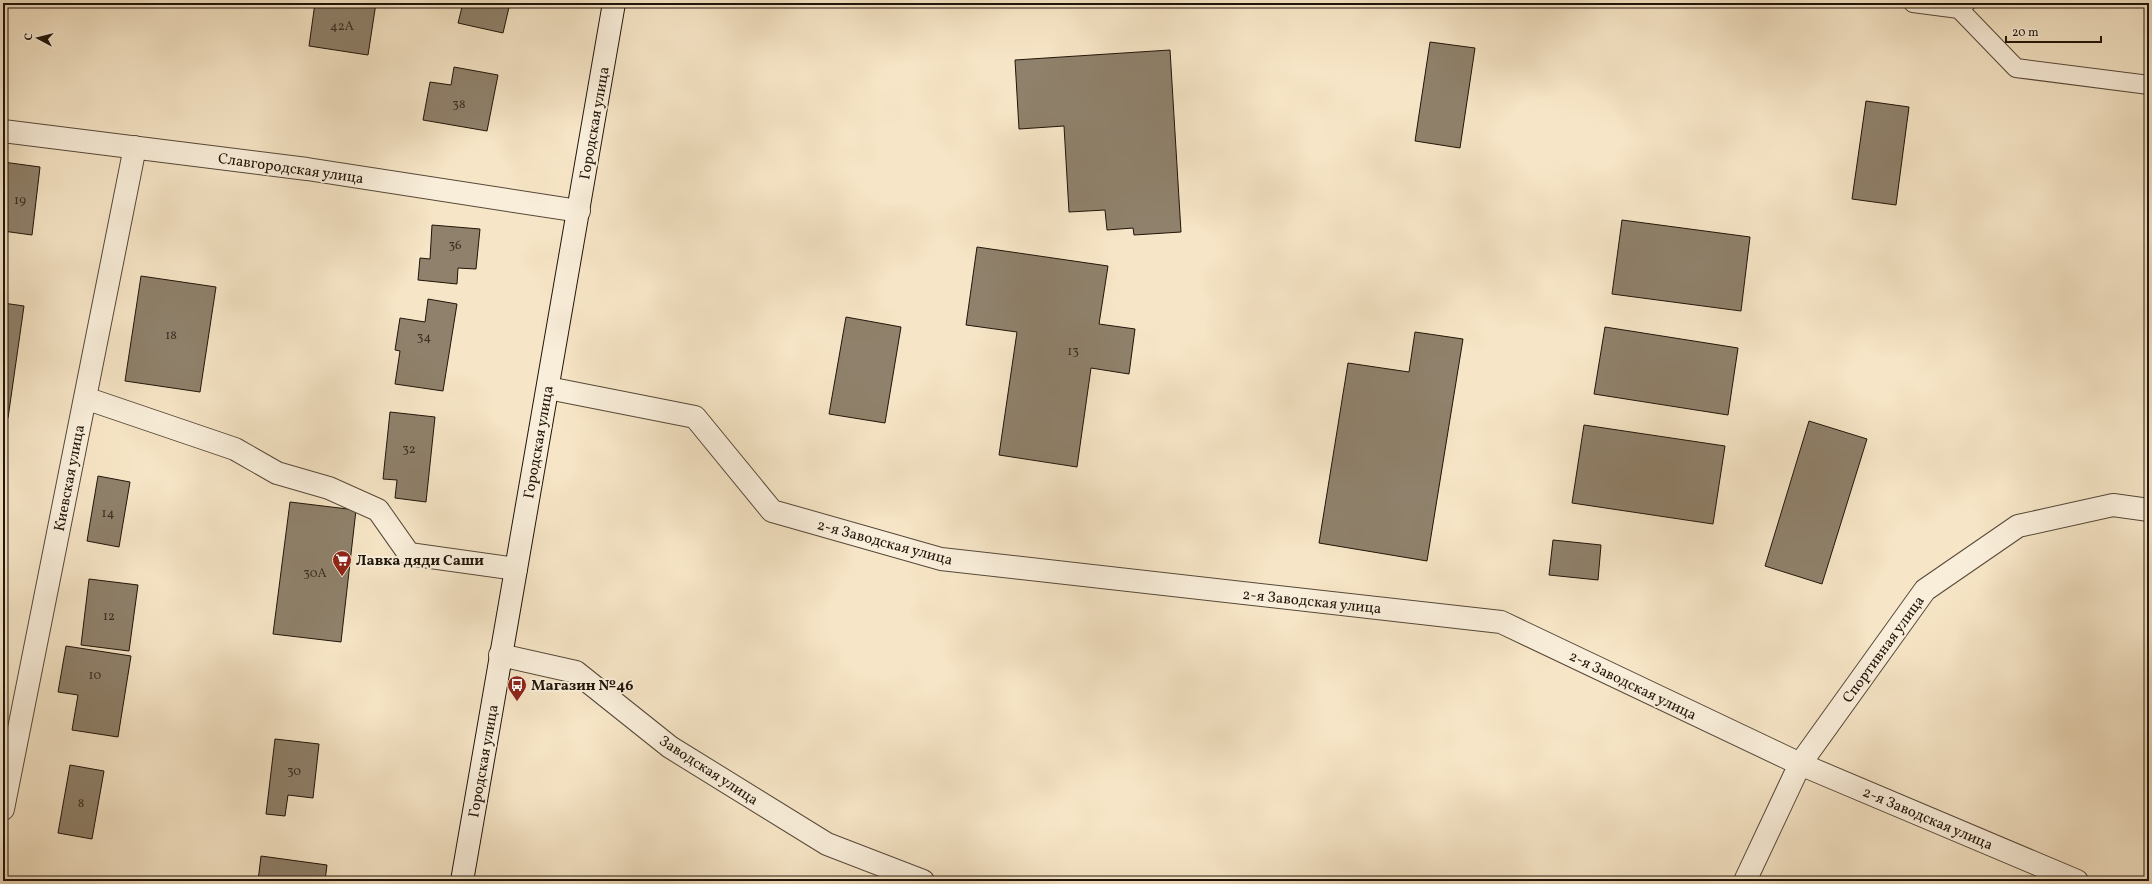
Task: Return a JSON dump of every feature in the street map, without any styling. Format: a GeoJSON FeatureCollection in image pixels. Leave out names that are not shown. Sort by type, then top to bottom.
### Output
{"type":"FeatureCollection","features":[{"type":"Feature","properties":{"kind":"street","name":"Городская улица"},"geometry":{"type":"LineString","coordinates":[[462,881],[614,3]]}},
{"type":"Feature","properties":{"kind":"street","name":"Славгородская улица"},"geometry":{"type":"LineString","coordinates":[[3,131],[308,169],[579,211]]}},
{"type":"Feature","properties":{"kind":"street","name":"Киевская улица"},"geometry":{"type":"LineString","coordinates":[[3,809],[135,147]]}},
{"type":"Feature","properties":{"kind":"street","name":"2-я Заводская улица"},"geometry":{"type":"LineString","coordinates":[[548,388],[695,417],[772,511],[941,559],[1501,622],[1800,764],[2077,881]]}},
{"type":"Feature","properties":{"kind":"street"},"geometry":{"type":"LineString","coordinates":[[85,398],[235,449],[277,473],[329,488],[378,510],[409,554],[516,569]]}},
{"type":"Feature","properties":{"kind":"street","name":"Спортивная улица"},"geometry":{"type":"LineString","coordinates":[[1745,881],[1800,764],[1925,590],[2018,526],[2114,505],[2149,510]]}},
{"type":"Feature","properties":{"kind":"street","name":"Заводская улица"},"geometry":{"type":"LineString","coordinates":[[500,655],[576,672],[670,747],[827,844],[923,881]]}},
{"type":"Feature","properties":{"kind":"lane"},"geometry":{"type":"LineString","coordinates":[[1913,3],[1962,6],[2016,68],[2149,85]]}},
{"type":"Feature","properties":{"kind":"building"},"geometry":{"type":"Polygon","coordinates":[[[315,3],[376,3],[368,55],[309,46],[315,3]]]}},
{"type":"Feature","properties":{"kind":"building"},"geometry":{"type":"Polygon","coordinates":[[[463,3],[510,3],[503,33],[458,23],[463,3]]]}},
{"type":"Feature","properties":{"kind":"building"},"geometry":{"type":"Polygon","coordinates":[[[1430,42],[1475,48],[1460,148],[1415,141],[1430,42]]]}},
{"type":"Feature","properties":{"kind":"building"},"geometry":{"type":"Polygon","coordinates":[[[1170,50],[1181,232],[1134,235],[1133,228],[1107,230],[1105,210],[1069,212],[1064,126],[1019,129],[1015,60],[1170,50]]]}},
{"type":"Feature","properties":{"kind":"building"},"geometry":{"type":"Polygon","coordinates":[[[454,67],[498,75],[487,131],[423,120],[430,82],[451,85],[454,67]]]}},
{"type":"Feature","properties":{"kind":"building"},"geometry":{"type":"Polygon","coordinates":[[[1866,101],[1909,107],[1896,205],[1852,199],[1866,101]]]}},
{"type":"Feature","properties":{"kind":"building"},"geometry":{"type":"Polygon","coordinates":[[[3,162],[40,167],[32,235],[3,231],[3,162]]]}},
{"type":"Feature","properties":{"kind":"building"},"geometry":{"type":"Polygon","coordinates":[[[1622,220],[1750,237],[1741,311],[1612,294],[1622,220]]]}},
{"type":"Feature","properties":{"kind":"building"},"geometry":{"type":"Polygon","coordinates":[[[432,225],[480,229],[476,269],[458,268],[457,284],[418,280],[420,258],[430,259],[432,225]]]}},
{"type":"Feature","properties":{"kind":"building"},"geometry":{"type":"Polygon","coordinates":[[[977,247],[1108,266],[1099,324],[1135,329],[1129,374],[1091,368],[1077,467],[999,455],[1017,332],[966,325],[977,247]]]}},
{"type":"Feature","properties":{"kind":"building"},"geometry":{"type":"Polygon","coordinates":[[[141,276],[216,287],[200,392],[125,381],[141,276]]]}},
{"type":"Feature","properties":{"kind":"building"},"geometry":{"type":"Polygon","coordinates":[[[428,299],[457,304],[443,391],[395,384],[400,351],[395,350],[400,318],[425,322],[428,299]]]}},
{"type":"Feature","properties":{"kind":"building"},"geometry":{"type":"Polygon","coordinates":[[[3,303],[24,306],[8,418],[3,418],[3,303]]]}},
{"type":"Feature","properties":{"kind":"building"},"geometry":{"type":"Polygon","coordinates":[[[846,317],[901,327],[885,423],[829,414],[846,317]]]}},
{"type":"Feature","properties":{"kind":"building"},"geometry":{"type":"Polygon","coordinates":[[[1605,327],[1738,348],[1728,415],[1594,394],[1605,327]]]}},
{"type":"Feature","properties":{"kind":"building"},"geometry":{"type":"Polygon","coordinates":[[[1415,332],[1463,339],[1427,561],[1319,543],[1348,363],[1409,372],[1415,332]]]}},
{"type":"Feature","properties":{"kind":"building"},"geometry":{"type":"Polygon","coordinates":[[[390,412],[435,417],[426,502],[395,498],[397,480],[383,479],[390,412]]]}},
{"type":"Feature","properties":{"kind":"building"},"geometry":{"type":"Polygon","coordinates":[[[1809,421],[1867,439],[1822,584],[1765,566],[1809,421]]]}},
{"type":"Feature","properties":{"kind":"building"},"geometry":{"type":"Polygon","coordinates":[[[1584,425],[1725,446],[1713,524],[1572,503],[1584,425]]]}},
{"type":"Feature","properties":{"kind":"building"},"geometry":{"type":"Polygon","coordinates":[[[98,476],[130,482],[119,547],[87,541],[98,476]]]}},
{"type":"Feature","properties":{"kind":"building"},"geometry":{"type":"Polygon","coordinates":[[[290,502],[356,510],[341,642],[273,634],[290,502]]]}},
{"type":"Feature","properties":{"kind":"building"},"geometry":{"type":"Polygon","coordinates":[[[1553,540],[1601,545],[1598,580],[1549,575],[1553,540]]]}},
{"type":"Feature","properties":{"kind":"building"},"geometry":{"type":"Polygon","coordinates":[[[89,579],[138,585],[129,651],[81,645],[89,579]]]}},
{"type":"Feature","properties":{"kind":"building"},"geometry":{"type":"Polygon","coordinates":[[[66,646],[131,656],[118,737],[72,730],[78,695],[58,692],[66,646]]]}},
{"type":"Feature","properties":{"kind":"building"},"geometry":{"type":"Polygon","coordinates":[[[275,739],[319,744],[313,798],[288,795],[285,816],[266,814],[275,739]]]}},
{"type":"Feature","properties":{"kind":"building"},"geometry":{"type":"Polygon","coordinates":[[[70,765],[104,771],[92,839],[58,833],[70,765]]]}},
{"type":"Feature","properties":{"kind":"building"},"geometry":{"type":"Polygon","coordinates":[[[261,856],[327,865],[325,881],[258,881],[261,856]]]}},
{"type":"Feature","properties":{"kind":"place","name":"Лавка дяди Саши"},"geometry":{"type":"Point","coordinates":[342,577]}},
{"type":"Feature","properties":{"kind":"place","name":"Магазин №46"},"geometry":{"type":"Point","coordinates":[517,702]}}]}
